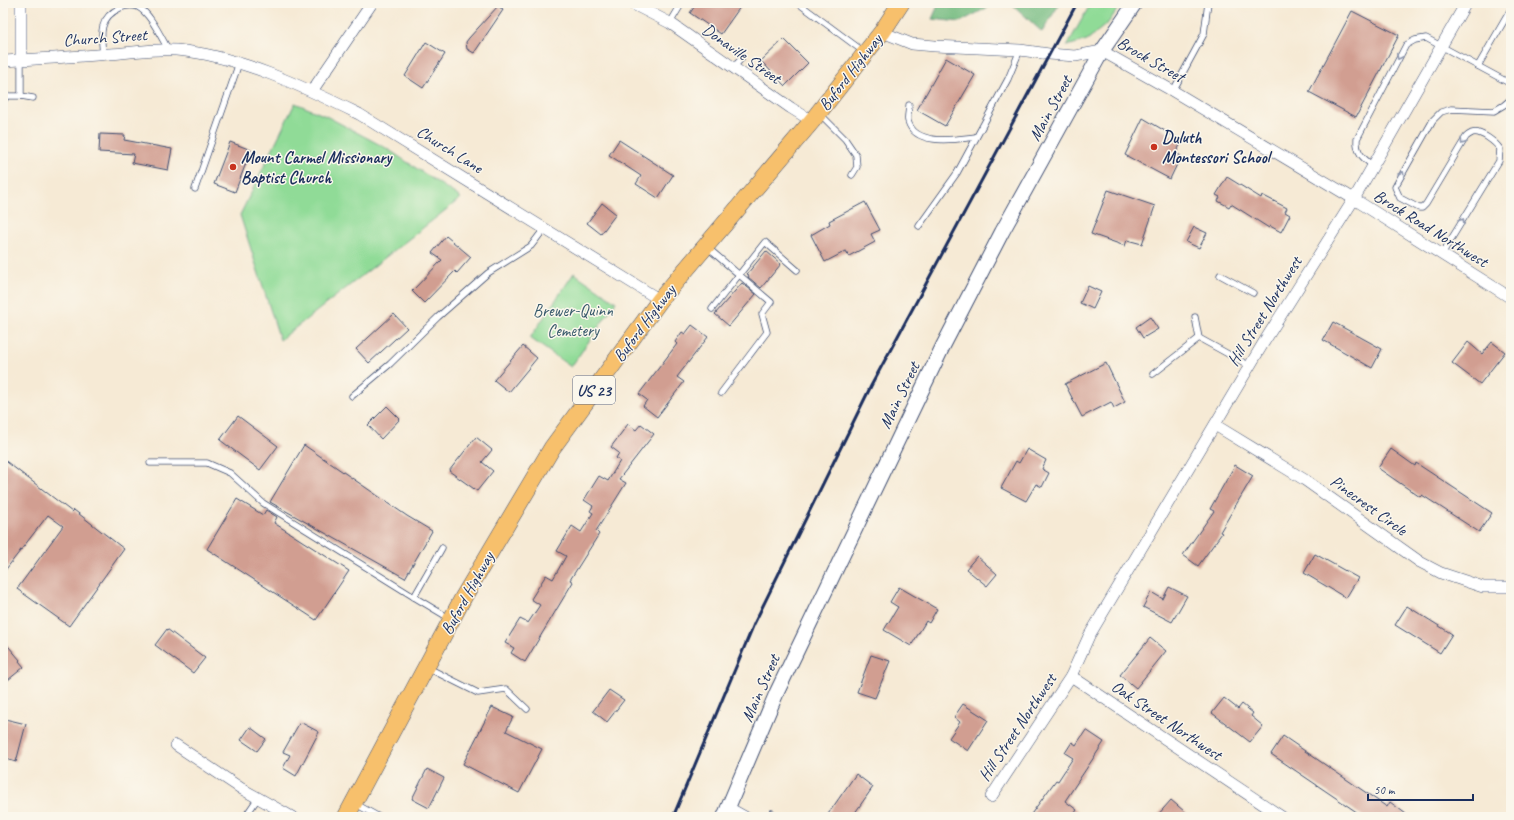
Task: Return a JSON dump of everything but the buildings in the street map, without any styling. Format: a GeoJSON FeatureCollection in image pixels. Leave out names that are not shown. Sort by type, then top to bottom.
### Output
{"type":"FeatureCollection","features":[{"type":"Feature","properties":{"kind":"main road","name":"Buford Highway"},"geometry":{"type":"LineString","coordinates":[[350,810],[451,619],[552,448],[660,300],[815,116],[882,32],[901,3]]}},
{"type":"Feature","properties":{"kind":"street"},"geometry":{"type":"LineString","coordinates":[[21,3],[21,60]]}},
{"type":"Feature","properties":{"kind":"street"},"geometry":{"type":"LineString","coordinates":[[312,91],[372,3]]}},
{"type":"Feature","properties":{"kind":"street","name":"Donaville Street"},"geometry":{"type":"LineString","coordinates":[[631,3],[670,23],[791,108],[815,116]]}},
{"type":"Feature","properties":{"kind":"street","name":"Main Street"},"geometry":{"type":"LineString","coordinates":[[725,812],[777,692],[943,346],[1002,232],[1102,51],[1135,3]]}},
{"type":"Feature","properties":{"kind":"street","name":"Hill Street Northwest"},"geometry":{"type":"LineString","coordinates":[[991,796],[1071,676],[1090,636],[1250,366],[1354,199],[1465,3]]}},
{"type":"Feature","properties":{"kind":"street","name":"Brock Street"},"geometry":{"type":"LineString","coordinates":[[882,32],[912,44],[1020,50],[1075,56],[1102,51],[1173,91],[1354,199]]}},
{"type":"Feature","properties":{"kind":"street","name":"Church Street"},"geometry":{"type":"LineString","coordinates":[[3,61],[168,49],[208,55]]}},
{"type":"Feature","properties":{"kind":"street","name":"Church Lane"},"geometry":{"type":"LineString","coordinates":[[208,55],[239,64],[312,91],[359,114],[660,300]]}},
{"type":"Feature","properties":{"kind":"street","name":"Brock Road Northwest"},"geometry":{"type":"LineString","coordinates":[[1354,199],[1511,298]]}},
{"type":"Feature","properties":{"kind":"street","name":"Pinecrest Circle"},"geometry":{"type":"LineString","coordinates":[[1215,425],[1305,480],[1420,562],[1440,573],[1483,587],[1511,587]]}},
{"type":"Feature","properties":{"kind":"street","name":"Oak Street Northwest"},"geometry":{"type":"LineString","coordinates":[[1071,676],[1282,817]]}},
{"type":"Feature","properties":{"kind":"street"},"geometry":{"type":"LineString","coordinates":[[176,744],[226,779],[292,817]]}},
{"type":"Feature","properties":{"kind":"street"},"geometry":{"type":"LineString","coordinates":[[725,812],[745,817]]}},
{"type":"Feature","properties":{"kind":"lane"},"geometry":{"type":"LineString","coordinates":[[670,23],[682,3]]}},
{"type":"Feature","properties":{"kind":"lane"},"geometry":{"type":"LineString","coordinates":[[798,3],[866,53]]}},
{"type":"Feature","properties":{"kind":"lane"},"geometry":{"type":"LineString","coordinates":[[1173,91],[1204,34],[1208,3]]}},
{"type":"Feature","properties":{"kind":"lane"},"geometry":{"type":"LineString","coordinates":[[102,55],[101,32],[105,19],[114,10],[125,6],[137,7],[147,15],[168,49]]}},
{"type":"Feature","properties":{"kind":"lane"},"geometry":{"type":"LineString","coordinates":[[1478,66],[1511,9]]}},
{"type":"Feature","properties":{"kind":"lane"},"geometry":{"type":"LineString","coordinates":[[1373,166],[1360,155],[1356,147],[1357,139],[1406,45],[1415,40],[1426,38],[1511,84]]}},
{"type":"Feature","properties":{"kind":"lane"},"geometry":{"type":"LineString","coordinates":[[919,226],[957,174],[1008,79],[1020,50]]}},
{"type":"Feature","properties":{"kind":"lane"},"geometry":{"type":"LineString","coordinates":[[733,68],[741,59]]}},
{"type":"Feature","properties":{"kind":"lane"},"geometry":{"type":"LineString","coordinates":[[21,60],[21,96]]}},
{"type":"Feature","properties":{"kind":"lane"},"geometry":{"type":"LineString","coordinates":[[194,189],[239,64]]}},
{"type":"Feature","properties":{"kind":"lane"},"geometry":{"type":"LineString","coordinates":[[3,101],[6,96],[33,98]]}},
{"type":"Feature","properties":{"kind":"lane"},"geometry":{"type":"LineString","coordinates":[[1442,254],[1499,161],[1500,149],[1496,143],[1478,133],[1473,133],[1466,136],[1426,204],[1422,208],[1419,208],[1400,198],[1395,187],[1433,120],[1441,112],[1450,109],[1494,111],[1511,99]]}},
{"type":"Feature","properties":{"kind":"lane"},"geometry":{"type":"LineString","coordinates":[[909,105],[908,121],[916,133],[922,136],[927,138],[950,139],[976,137]]}},
{"type":"Feature","properties":{"kind":"lane"},"geometry":{"type":"LineString","coordinates":[[815,116],[845,139],[856,155],[858,167],[852,175]]}},
{"type":"Feature","properties":{"kind":"lane"},"geometry":{"type":"LineString","coordinates":[[352,396],[390,364],[438,317],[488,273],[531,246],[544,229]]}},
{"type":"Feature","properties":{"kind":"lane"},"geometry":{"type":"LineString","coordinates":[[712,309],[765,242],[797,270]]}},
{"type":"Feature","properties":{"kind":"lane"},"geometry":{"type":"LineString","coordinates":[[706,246],[771,302],[762,314],[767,332],[721,393]]}},
{"type":"Feature","properties":{"kind":"lane"},"geometry":{"type":"LineString","coordinates":[[1220,275],[1253,293]]}},
{"type":"Feature","properties":{"kind":"lane"},"geometry":{"type":"LineString","coordinates":[[1195,317],[1199,338]]}},
{"type":"Feature","properties":{"kind":"lane"},"geometry":{"type":"LineString","coordinates":[[1199,338],[1250,366]]}},
{"type":"Feature","properties":{"kind":"lane"},"geometry":{"type":"LineString","coordinates":[[1153,374],[1199,338]]}},
{"type":"Feature","properties":{"kind":"lane"},"geometry":{"type":"LineString","coordinates":[[150,463],[207,463],[230,473],[262,503],[451,619]]}},
{"type":"Feature","properties":{"kind":"lane"},"geometry":{"type":"LineString","coordinates":[[414,597],[442,548]]}},
{"type":"Feature","properties":{"kind":"lane"},"geometry":{"type":"LineString","coordinates":[[426,667],[478,693],[506,689],[527,709]]}},
{"type":"Feature","properties":{"kind":"lane"},"geometry":{"type":"LineString","coordinates":[[245,817],[258,798]]}},
{"type":"Feature","properties":{"kind":"lane"},"geometry":{"type":"LineString","coordinates":[[350,810],[379,817]]}},
{"type":"Feature","properties":{"kind":"green space"},"geometry":{"type":"Polygon","coordinates":[[[939,3],[996,3],[960,22],[932,19],[939,3]]]}},
{"type":"Feature","properties":{"kind":"green space"},"geometry":{"type":"Polygon","coordinates":[[[1011,3],[1060,3],[1042,32],[1011,3]]]}},
{"type":"Feature","properties":{"kind":"green space"},"geometry":{"type":"Polygon","coordinates":[[[1091,3],[1122,3],[1108,23],[1087,40],[1067,46],[1091,3]]]}},
{"type":"Feature","properties":{"kind":"green space"},"geometry":{"type":"Polygon","coordinates":[[[295,103],[326,116],[386,148],[461,198],[280,340],[240,215],[295,103]]]}},
{"type":"Feature","properties":{"kind":"green space","name":"Brewer-Quinn Cemetery"},"geometry":{"type":"Polygon","coordinates":[[[574,273],[616,302],[571,367],[530,338],[574,273]]]}},
{"type":"Feature","properties":{"kind":"railway"},"geometry":{"type":"LineString","coordinates":[[673,817],[754,624],[871,386],[1077,3]]}},
{"type":"Feature","properties":{"kind":"place","name":"Duluth Montessori School"},"geometry":{"type":"Point","coordinates":[1154,147]}},
{"type":"Feature","properties":{"kind":"place","name":"Mount Carmel Missionary Baptist Church"},"geometry":{"type":"Point","coordinates":[233,167]}}]}
